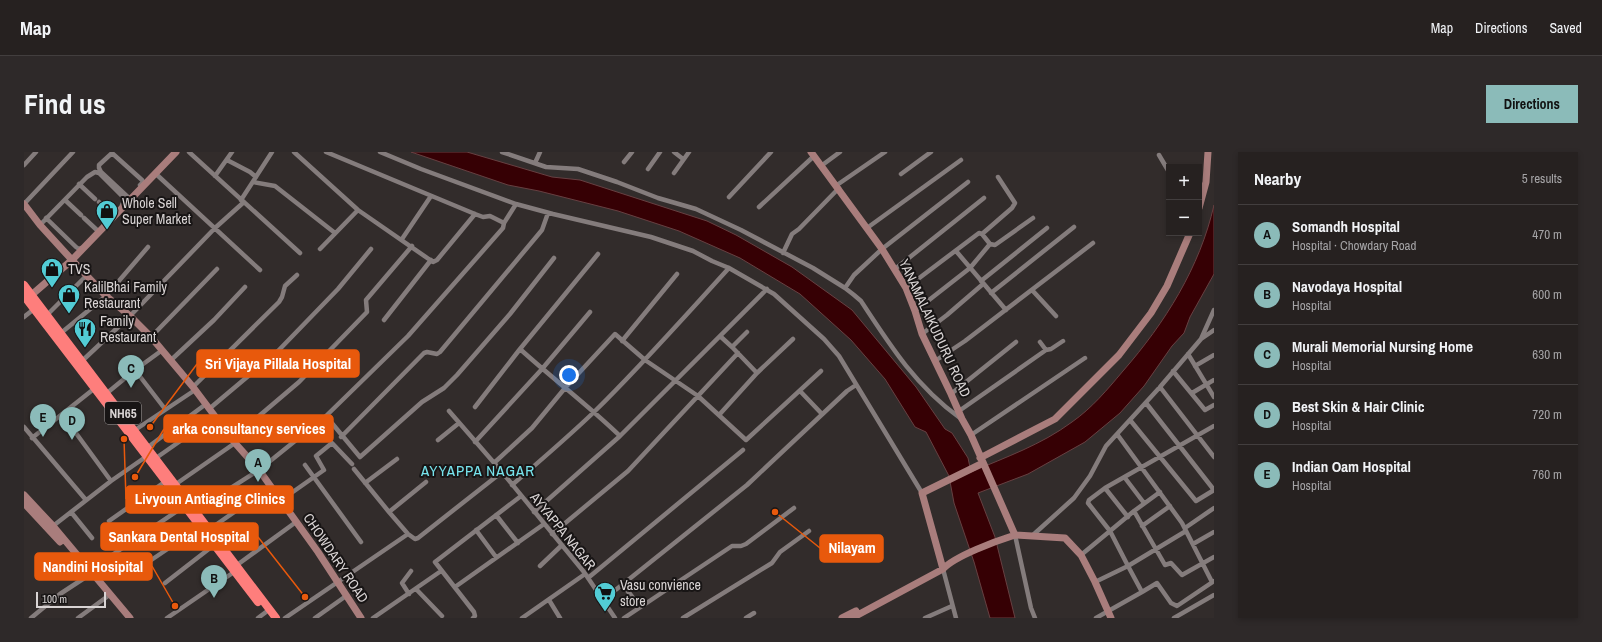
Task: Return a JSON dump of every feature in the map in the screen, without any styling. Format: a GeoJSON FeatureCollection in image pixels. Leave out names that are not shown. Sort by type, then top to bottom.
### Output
{"type":"FeatureCollection","features":[{"type":"Feature","properties":{"kind":"highway","name":"NH65"},"geometry":{"type":"LineString","coordinates":[[24,284],[27,297],[34,309],[166,481],[210,529],[268,615]]}},
{"type":"Feature","properties":{"kind":"highway","name":"NH65"},"geometry":{"type":"LineString","coordinates":[[27,297],[47,315],[61,333],[176,484],[187,504]]}},
{"type":"Feature","properties":{"kind":"highway","name":"NH65"},"geometry":{"type":"LineString","coordinates":[[193,512],[200,527],[214,545],[236,568],[276,618]]}},
{"type":"Feature","properties":{"kind":"street"},"geometry":{"type":"LineString","coordinates":[[24,165],[36,152]]}},
{"type":"Feature","properties":{"kind":"street"},"geometry":{"type":"LineString","coordinates":[[24,204],[73,152]]}},
{"type":"Feature","properties":{"kind":"street"},"geometry":{"type":"LineString","coordinates":[[27,297],[72,260],[129,199],[156,174],[176,152]]}},
{"type":"Feature","properties":{"kind":"street"},"geometry":{"type":"LineString","coordinates":[[189,152],[300,253]]}},
{"type":"Feature","properties":{"kind":"street"},"geometry":{"type":"LineString","coordinates":[[215,176],[232,152]]}},
{"type":"Feature","properties":{"kind":"street"},"geometry":{"type":"LineString","coordinates":[[82,361],[130,316],[242,201],[254,179],[272,152]]}},
{"type":"Feature","properties":{"kind":"street"},"geometry":{"type":"LineString","coordinates":[[294,152],[358,210],[402,239],[433,262],[437,260],[475,214]]}},
{"type":"Feature","properties":{"kind":"street"},"geometry":{"type":"LineString","coordinates":[[326,152],[475,214],[483,217],[490,216],[504,223]]}},
{"type":"Feature","properties":{"kind":"street"},"geometry":{"type":"LineString","coordinates":[[380,152],[421,169],[516,204],[651,238],[693,251],[729,268],[774,294],[824,339],[839,356],[922,493],[944,566],[956,618]]}},
{"type":"Feature","properties":{"kind":"street"},"geometry":{"type":"LineString","coordinates":[[502,152],[546,167],[578,169],[658,198],[696,209],[715,217],[783,252],[854,294],[897,355],[926,390],[962,419]]}},
{"type":"Feature","properties":{"kind":"street"},"geometry":{"type":"LineString","coordinates":[[536,163],[540,152]]}},
{"type":"Feature","properties":{"kind":"street"},"geometry":{"type":"LineString","coordinates":[[624,162],[632,152]]}},
{"type":"Feature","properties":{"kind":"street"},"geometry":{"type":"LineString","coordinates":[[648,168],[660,152]]}},
{"type":"Feature","properties":{"kind":"street"},"geometry":{"type":"LineString","coordinates":[[674,152],[683,159]]}},
{"type":"Feature","properties":{"kind":"street"},"geometry":{"type":"LineString","coordinates":[[674,173],[689,152]]}},
{"type":"Feature","properties":{"kind":"street"},"geometry":{"type":"LineString","coordinates":[[729,197],[771,152]]}},
{"type":"Feature","properties":{"kind":"street"},"geometry":{"type":"LineString","coordinates":[[821,166],[840,152]]}},
{"type":"Feature","properties":{"kind":"street"},"geometry":{"type":"LineString","coordinates":[[783,252],[792,234],[799,229],[838,187],[886,152]]}},
{"type":"Feature","properties":{"kind":"street"},"geometry":{"type":"LineString","coordinates":[[901,174],[931,152]]}},
{"type":"Feature","properties":{"kind":"street"},"geometry":{"type":"LineString","coordinates":[[1201,200],[1206,182],[1208,152]]}},
{"type":"Feature","properties":{"kind":"street"},"geometry":{"type":"LineString","coordinates":[[129,199],[99,168],[99,165],[111,153],[142,180],[139,189]]}},
{"type":"Feature","properties":{"kind":"street"},"geometry":{"type":"LineString","coordinates":[[759,208],[813,154]]}},
{"type":"Feature","properties":{"kind":"street","name":"YANAMALAIKUDURU ROAD"},"geometry":{"type":"LineString","coordinates":[[813,154],[882,249],[906,288],[922,334],[971,435],[981,463],[1015,535]]}},
{"type":"Feature","properties":{"kind":"street"},"geometry":{"type":"LineString","coordinates":[[1159,156],[1166,167]]}},
{"type":"Feature","properties":{"kind":"street"},"geometry":{"type":"LineString","coordinates":[[227,160],[250,172],[254,179],[275,186],[335,234]]}},
{"type":"Feature","properties":{"kind":"street"},"geometry":{"type":"LineString","coordinates":[[867,228],[961,160]]}},
{"type":"Feature","properties":{"kind":"street"},"geometry":{"type":"LineString","coordinates":[[40,225],[91,173],[95,172],[99,173],[125,200],[113,216]]}},
{"type":"Feature","properties":{"kind":"street"},"geometry":{"type":"LineString","coordinates":[[156,174],[260,270]]}},
{"type":"Feature","properties":{"kind":"street"},"geometry":{"type":"LineString","coordinates":[[906,288],[979,233],[982,234],[1012,208],[1015,203],[998,178]]}},
{"type":"Feature","properties":{"kind":"street"},"geometry":{"type":"LineString","coordinates":[[845,288],[854,275],[882,249],[968,182]]}},
{"type":"Feature","properties":{"kind":"street"},"geometry":{"type":"LineString","coordinates":[[80,184],[113,216]]}},
{"type":"Feature","properties":{"kind":"street"},"geometry":{"type":"LineString","coordinates":[[402,239],[431,196]]}},
{"type":"Feature","properties":{"kind":"street"},"geometry":{"type":"LineString","coordinates":[[895,269],[984,198]]}},
{"type":"Feature","properties":{"kind":"street"},"geometry":{"type":"LineString","coordinates":[[65,200],[99,231]]}},
{"type":"Feature","properties":{"kind":"street","name":"CHOWDARY ROAD"},"geometry":{"type":"LineString","coordinates":[[24,204],[40,225],[106,296],[130,316],[151,337],[216,416],[234,441],[259,470],[318,552],[361,618]]}},
{"type":"Feature","properties":{"kind":"street"},"geometry":{"type":"LineString","coordinates":[[193,512],[259,470],[326,416],[408,336],[503,228],[504,223],[516,204]]}},
{"type":"Feature","properties":{"kind":"street"},"geometry":{"type":"LineString","coordinates":[[320,249],[358,210]]}},
{"type":"Feature","properties":{"kind":"street"},"geometry":{"type":"LineString","coordinates":[[341,437],[424,353],[427,352],[437,354],[440,352],[542,230],[548,213]]}},
{"type":"Feature","properties":{"kind":"street"},"geometry":{"type":"LineString","coordinates":[[46,218],[80,250],[99,231]]}},
{"type":"Feature","properties":{"kind":"street"},"geometry":{"type":"LineString","coordinates":[[982,234],[990,244],[995,245],[1033,218]]}},
{"type":"Feature","properties":{"kind":"street"},"geometry":{"type":"LineString","coordinates":[[991,293],[1074,227]]}},
{"type":"Feature","properties":{"kind":"street"},"geometry":{"type":"LineString","coordinates":[[922,334],[947,315],[1047,228]]}},
{"type":"Feature","properties":{"kind":"street"},"geometry":{"type":"LineString","coordinates":[[922,493],[981,463],[1055,418],[1076,399],[1120,355],[1151,313],[1166,286],[1189,236]]}},
{"type":"Feature","properties":{"kind":"street"},"geometry":{"type":"LineString","coordinates":[[59,245],[66,238]]}},
{"type":"Feature","properties":{"kind":"street"},"geometry":{"type":"LineString","coordinates":[[935,361],[965,341],[1093,243]]}},
{"type":"Feature","properties":{"kind":"street"},"geometry":{"type":"LineString","coordinates":[[915,311],[970,268],[990,244]]}},
{"type":"Feature","properties":{"kind":"street"},"geometry":{"type":"LineString","coordinates":[[176,484],[234,441],[299,382],[367,312],[366,300],[412,246]]}},
{"type":"Feature","properties":{"kind":"street"},"geometry":{"type":"LineString","coordinates":[[61,333],[106,296],[148,247]]}},
{"type":"Feature","properties":{"kind":"street"},"geometry":{"type":"LineString","coordinates":[[148,447],[208,407],[278,351],[338,289],[371,249]]}},
{"type":"Feature","properties":{"kind":"street"},"geometry":{"type":"LineString","coordinates":[[956,251],[1006,310]]}},
{"type":"Feature","properties":{"kind":"street"},"geometry":{"type":"LineString","coordinates":[[475,407],[520,349],[598,254]]}},
{"type":"Feature","properties":{"kind":"street"},"geometry":{"type":"LineString","coordinates":[[326,416],[341,437],[360,457],[422,402],[444,388],[457,375],[510,314],[554,258]]}},
{"type":"Feature","properties":{"kind":"street"},"geometry":{"type":"LineString","coordinates":[[384,320],[431,260]]}},
{"type":"Feature","properties":{"kind":"street"},"geometry":{"type":"LineString","coordinates":[[512,485],[594,412],[645,360],[729,268]]}},
{"type":"Feature","properties":{"kind":"street"},"geometry":{"type":"LineString","coordinates":[[151,337],[218,269]]}},
{"type":"Feature","properties":{"kind":"street"},"geometry":{"type":"LineString","coordinates":[[622,341],[677,274]]}},
{"type":"Feature","properties":{"kind":"street"},"geometry":{"type":"LineString","coordinates":[[47,315],[87,275]]}},
{"type":"Feature","properties":{"kind":"street"},"geometry":{"type":"LineString","coordinates":[[135,430],[194,389],[279,302],[285,286],[297,275]]}},
{"type":"Feature","properties":{"kind":"street"},"geometry":{"type":"LineString","coordinates":[[170,361],[214,320],[245,288]]}},
{"type":"Feature","properties":{"kind":"street"},"geometry":{"type":"LineString","coordinates":[[534,512],[620,436],[767,289]]}},
{"type":"Feature","properties":{"kind":"street"},"geometry":{"type":"LineString","coordinates":[[1032,290],[1056,316]]}},
{"type":"Feature","properties":{"kind":"street"},"geometry":{"type":"LineString","coordinates":[[24,317],[34,309]]}},
{"type":"Feature","properties":{"kind":"street"},"geometry":{"type":"LineString","coordinates":[[475,442],[542,369],[590,312]]}},
{"type":"Feature","properties":{"kind":"street"},"geometry":{"type":"LineString","coordinates":[[1201,339],[1214,312]]}},
{"type":"Feature","properties":{"kind":"street"},"geometry":{"type":"LineString","coordinates":[[1033,535],[1074,498],[1090,476],[1102,451],[1201,339],[1214,330]]}},
{"type":"Feature","properties":{"kind":"street"},"geometry":{"type":"LineString","coordinates":[[732,347],[747,332]]}},
{"type":"Feature","properties":{"kind":"street"},"geometry":{"type":"LineString","coordinates":[[494,463],[532,428],[565,388],[614,334],[645,360],[698,396],[746,440],[821,371]]}},
{"type":"Feature","properties":{"kind":"street"},"geometry":{"type":"LineString","coordinates":[[720,336],[757,373]]}},
{"type":"Feature","properties":{"kind":"street"},"geometry":{"type":"LineString","coordinates":[[719,415],[757,373],[793,339]]}},
{"type":"Feature","properties":{"kind":"street"},"geometry":{"type":"LineString","coordinates":[[959,411],[1046,350],[1051,349],[1063,341]]}},
{"type":"Feature","properties":{"kind":"street"},"geometry":{"type":"LineString","coordinates":[[951,394],[1016,342]]}},
{"type":"Feature","properties":{"kind":"street"},"geometry":{"type":"LineString","coordinates":[[1040,342],[1046,350]]}},
{"type":"Feature","properties":{"kind":"street"},"geometry":{"type":"LineString","coordinates":[[520,349],[620,436]]}},
{"type":"Feature","properties":{"kind":"street"},"geometry":{"type":"LineString","coordinates":[[107,393],[161,351]]}},
{"type":"Feature","properties":{"kind":"street"},"geometry":{"type":"LineString","coordinates":[[552,534],[628,471],[738,353]]}},
{"type":"Feature","properties":{"kind":"street"},"geometry":{"type":"LineString","coordinates":[[1188,354],[1214,397]]}},
{"type":"Feature","properties":{"kind":"street"},"geometry":{"type":"LineString","coordinates":[[1195,366],[1214,355]]}},
{"type":"Feature","properties":{"kind":"street"},"geometry":{"type":"LineString","coordinates":[[971,435],[1085,358]]}},
{"type":"Feature","properties":{"kind":"street"},"geometry":{"type":"LineString","coordinates":[[135,370],[165,409]]}},
{"type":"Feature","properties":{"kind":"street"},"geometry":{"type":"LineString","coordinates":[[1173,371],[1205,410],[1214,405]]}},
{"type":"Feature","properties":{"kind":"street"},"geometry":{"type":"LineString","coordinates":[[1192,393],[1214,380]]}},
{"type":"Feature","properties":{"kind":"street"},"geometry":{"type":"LineString","coordinates":[[603,600],[747,485],[846,391],[856,385]]}},
{"type":"Feature","properties":{"kind":"street"},"geometry":{"type":"LineString","coordinates":[[1160,387],[1214,456]]}},
{"type":"Feature","properties":{"kind":"street"},"geometry":{"type":"LineString","coordinates":[[32,438],[95,388]]}},
{"type":"Feature","properties":{"kind":"street"},"geometry":{"type":"LineString","coordinates":[[800,391],[822,414]]}},
{"type":"Feature","properties":{"kind":"street"},"geometry":{"type":"LineString","coordinates":[[1130,420],[1196,501],[1214,490],[1146,402]]}},
{"type":"Feature","properties":{"kind":"street","name":"AYYAPPA NAGAR"},"geometry":{"type":"LineString","coordinates":[[449,411],[562,545],[616,618]]}},
{"type":"Feature","properties":{"kind":"street"},"geometry":{"type":"LineString","coordinates":[[62,414],[112,481]]}},
{"type":"Feature","properties":{"kind":"street"},"geometry":{"type":"LineString","coordinates":[[156,458],[216,416]]}},
{"type":"Feature","properties":{"kind":"street"},"geometry":{"type":"LineString","coordinates":[[438,440],[459,423]]}},
{"type":"Feature","properties":{"kind":"street"},"geometry":{"type":"LineString","coordinates":[[1142,592],[1110,531],[1088,503],[1089,500],[1106,488],[1214,426]]}},
{"type":"Feature","properties":{"kind":"street"},"geometry":{"type":"LineString","coordinates":[[24,427],[86,500]]}},
{"type":"Feature","properties":{"kind":"street"},"geometry":{"type":"LineString","coordinates":[[1096,618],[1110,615],[1157,583],[1171,603],[1177,606],[1213,582],[1193,544],[1170,506],[1143,467],[1117,434]]}},
{"type":"Feature","properties":{"kind":"street"},"geometry":{"type":"LineString","coordinates":[[280,501],[324,469],[316,455],[332,442],[408,534],[412,538],[418,538],[502,472]]}},
{"type":"Feature","properties":{"kind":"street"},"geometry":{"type":"LineString","coordinates":[[522,618],[586,576],[743,450]]}},
{"type":"Feature","properties":{"kind":"street"},"geometry":{"type":"LineString","coordinates":[[53,526],[147,456]]}},
{"type":"Feature","properties":{"kind":"street"},"geometry":{"type":"LineString","coordinates":[[365,483],[397,459]]}},
{"type":"Feature","properties":{"kind":"street"},"geometry":{"type":"LineString","coordinates":[[306,465],[361,542]]}},
{"type":"Feature","properties":{"kind":"street"},"geometry":{"type":"LineString","coordinates":[[1125,478],[1144,503]]}},
{"type":"Feature","properties":{"kind":"street"},"geometry":{"type":"LineString","coordinates":[[109,521],[166,481]]}},
{"type":"Feature","properties":{"kind":"street"},"geometry":{"type":"LineString","coordinates":[[389,512],[426,482]]}},
{"type":"Feature","properties":{"kind":"street"},"geometry":{"type":"LineString","coordinates":[[210,529],[270,486]]}},
{"type":"Feature","properties":{"kind":"street"},"geometry":{"type":"LineString","coordinates":[[1106,488],[1128,517]]}},
{"type":"Feature","properties":{"kind":"street"},"geometry":{"type":"LineString","coordinates":[[1081,555],[1144,503],[1160,492]]}},
{"type":"Feature","properties":{"kind":"street"},"geometry":{"type":"LineString","coordinates":[[24,495],[53,526],[129,618]]}},
{"type":"Feature","properties":{"kind":"street"},"geometry":{"type":"LineString","coordinates":[[473,618],[475,616],[474,612],[435,563],[436,560],[521,496]]}},
{"type":"Feature","properties":{"kind":"street"},"geometry":{"type":"LineString","coordinates":[[24,503],[90,572],[108,596],[129,618]]}},
{"type":"Feature","properties":{"kind":"street"},"geometry":{"type":"LineString","coordinates":[[32,618],[60,594],[187,504]]}},
{"type":"Feature","properties":{"kind":"street"},"geometry":{"type":"LineString","coordinates":[[1142,526],[1170,506]]}},
{"type":"Feature","properties":{"kind":"street"},"geometry":{"type":"LineString","coordinates":[[624,618],[732,546],[741,546],[746,544],[794,508]]}},
{"type":"Feature","properties":{"kind":"street"},"geometry":{"type":"LineString","coordinates":[[1095,582],[1128,566],[1156,549],[1185,530],[1214,508]]}},
{"type":"Feature","properties":{"kind":"street"},"geometry":{"type":"LineString","coordinates":[[1134,511],[1165,565],[1171,563],[1182,575],[1214,557]]}},
{"type":"Feature","properties":{"kind":"street"},"geometry":{"type":"LineString","coordinates":[[71,512],[92,538]]}},
{"type":"Feature","properties":{"kind":"street"},"geometry":{"type":"LineString","coordinates":[[496,515],[518,543]]}},
{"type":"Feature","properties":{"kind":"street"},"geometry":{"type":"LineString","coordinates":[[167,618],[296,522]]}},
{"type":"Feature","properties":{"kind":"street"},"geometry":{"type":"LineString","coordinates":[[455,587],[544,524]]}},
{"type":"Feature","properties":{"kind":"street"},"geometry":{"type":"LineString","coordinates":[[135,570],[200,527]]}},
{"type":"Feature","properties":{"kind":"street"},"geometry":{"type":"LineString","coordinates":[[476,530],[496,557]]}},
{"type":"Feature","properties":{"kind":"street"},"geometry":{"type":"LineString","coordinates":[[683,618],[772,563],[780,552],[809,531]]}},
{"type":"Feature","properties":{"kind":"street"},"geometry":{"type":"LineString","coordinates":[[1193,544],[1214,532]]}},
{"type":"Feature","properties":{"kind":"street"},"geometry":{"type":"LineString","coordinates":[[284,618],[338,583],[408,534]]}},
{"type":"Feature","properties":{"kind":"street"},"geometry":{"type":"LineString","coordinates":[[1015,535],[1030,608],[1035,618]]}},
{"type":"Feature","properties":{"kind":"street"},"geometry":{"type":"LineString","coordinates":[[852,618],[957,559],[998,540],[1015,535],[1065,538],[1081,555],[1110,615]]}},
{"type":"Feature","properties":{"kind":"street"},"geometry":{"type":"LineString","coordinates":[[164,582],[214,545]]}},
{"type":"Feature","properties":{"kind":"street"},"geometry":{"type":"LineString","coordinates":[[540,566],[562,545]]}},
{"type":"Feature","properties":{"kind":"street"},"geometry":{"type":"LineString","coordinates":[[842,618],[944,566]]}},
{"type":"Feature","properties":{"kind":"street"},"geometry":{"type":"LineString","coordinates":[[409,594],[402,583],[411,571]]}},
{"type":"Feature","properties":{"kind":"street"},"geometry":{"type":"LineString","coordinates":[[374,618],[441,571]]}},
{"type":"Feature","properties":{"kind":"street"},"geometry":{"type":"LineString","coordinates":[[623,585],[640,607]]}},
{"type":"Feature","properties":{"kind":"street"},"geometry":{"type":"LineString","coordinates":[[416,588],[442,616]]}},
{"type":"Feature","properties":{"kind":"street"},"geometry":{"type":"LineString","coordinates":[[1174,618],[1214,595]]}},
{"type":"Feature","properties":{"kind":"street"},"geometry":{"type":"LineString","coordinates":[[78,618],[108,596]]}},
{"type":"Feature","properties":{"kind":"street"},"geometry":{"type":"LineString","coordinates":[[315,618],[346,596]]}},
{"type":"Feature","properties":{"kind":"street"},"geometry":{"type":"LineString","coordinates":[[548,600],[560,618]]}},
{"type":"Feature","properties":{"kind":"street"},"geometry":{"type":"LineString","coordinates":[[925,618],[952,606]]}},
{"type":"Feature","properties":{"kind":"street"},"geometry":{"type":"LineString","coordinates":[[746,618],[754,613]]}},
{"type":"Feature","properties":{"kind":"street"},"geometry":{"type":"LineString","coordinates":[[258,618],[268,615]]}},
{"type":"Feature","properties":{"kind":"shaded area"},"geometry":{"type":"Polygon","coordinates":[[[411,152],[467,152],[552,177],[580,180],[707,221],[736,235],[792,267],[852,310],[916,387],[945,429],[952,433],[968,458],[971,472],[1023,450],[1060,430],[1079,417],[1105,392],[1138,353],[1167,314],[1200,250],[1214,205],[1214,274],[1190,317],[1184,333],[1172,346],[1144,386],[1120,413],[1085,442],[1028,474],[978,493],[995,537],[1015,618],[990,618],[974,562],[954,503],[949,476],[926,432],[915,427],[885,379],[851,340],[800,294],[740,258],[679,231],[618,211],[539,191],[508,185],[411,152]]]}},
{"type":"Feature","properties":{"kind":"place","name":"Whole Sell Super Market"},"geometry":{"type":"Point","coordinates":[107,230]}},
{"type":"Feature","properties":{"kind":"place","name":"TVS"},"geometry":{"type":"Point","coordinates":[52,288]}},
{"type":"Feature","properties":{"kind":"place","name":"KalilBhai Family Restaurant"},"geometry":{"type":"Point","coordinates":[69,314]}},
{"type":"Feature","properties":{"kind":"place","name":"Family Restaurant"},"geometry":{"type":"Point","coordinates":[85,348]}},
{"type":"Feature","properties":{"kind":"place","name":"Murali Memorial Nursing Home"},"geometry":{"type":"Point","coordinates":[131,388]}},
{"type":"Feature","properties":{"kind":"place","name":"Sri Vijaya Pillala Hospital"},"geometry":{"type":"Point","coordinates":[150,427]}},
{"type":"Feature","properties":{"kind":"place","name":"Indian Oam Hospital"},"geometry":{"type":"Point","coordinates":[43,437]}},
{"type":"Feature","properties":{"kind":"place","name":"Livyoun Antiaging Clinics"},"geometry":{"type":"Point","coordinates":[124,439]}},
{"type":"Feature","properties":{"kind":"place","name":"Best Skin & Hair Clinic"},"geometry":{"type":"Point","coordinates":[72,440]}},
{"type":"Feature","properties":{"kind":"place","name":"arka consultancy services"},"geometry":{"type":"Point","coordinates":[135,477]}},
{"type":"Feature","properties":{"kind":"place","name":"Somandh Hospital"},"geometry":{"type":"Point","coordinates":[258,482]}},
{"type":"Feature","properties":{"kind":"place","name":"Nilayam"},"geometry":{"type":"Point","coordinates":[775,512]}},
{"type":"Feature","properties":{"kind":"place","name":"Sankara Dental Hospital"},"geometry":{"type":"Point","coordinates":[305,597]}},
{"type":"Feature","properties":{"kind":"place","name":"Navodaya Hospital"},"geometry":{"type":"Point","coordinates":[214,598]}},
{"type":"Feature","properties":{"kind":"place","name":"Nandini Hosipital"},"geometry":{"type":"Point","coordinates":[175,606]}},
{"type":"Feature","properties":{"kind":"place","name":"Vasu convience store"},"geometry":{"type":"Point","coordinates":[605,612]}},
{"type":"Feature","properties":{"kind":"district","name":"AYYAPPA NAGAR"},"geometry":{"type":"Point","coordinates":[478,470]}}]}
